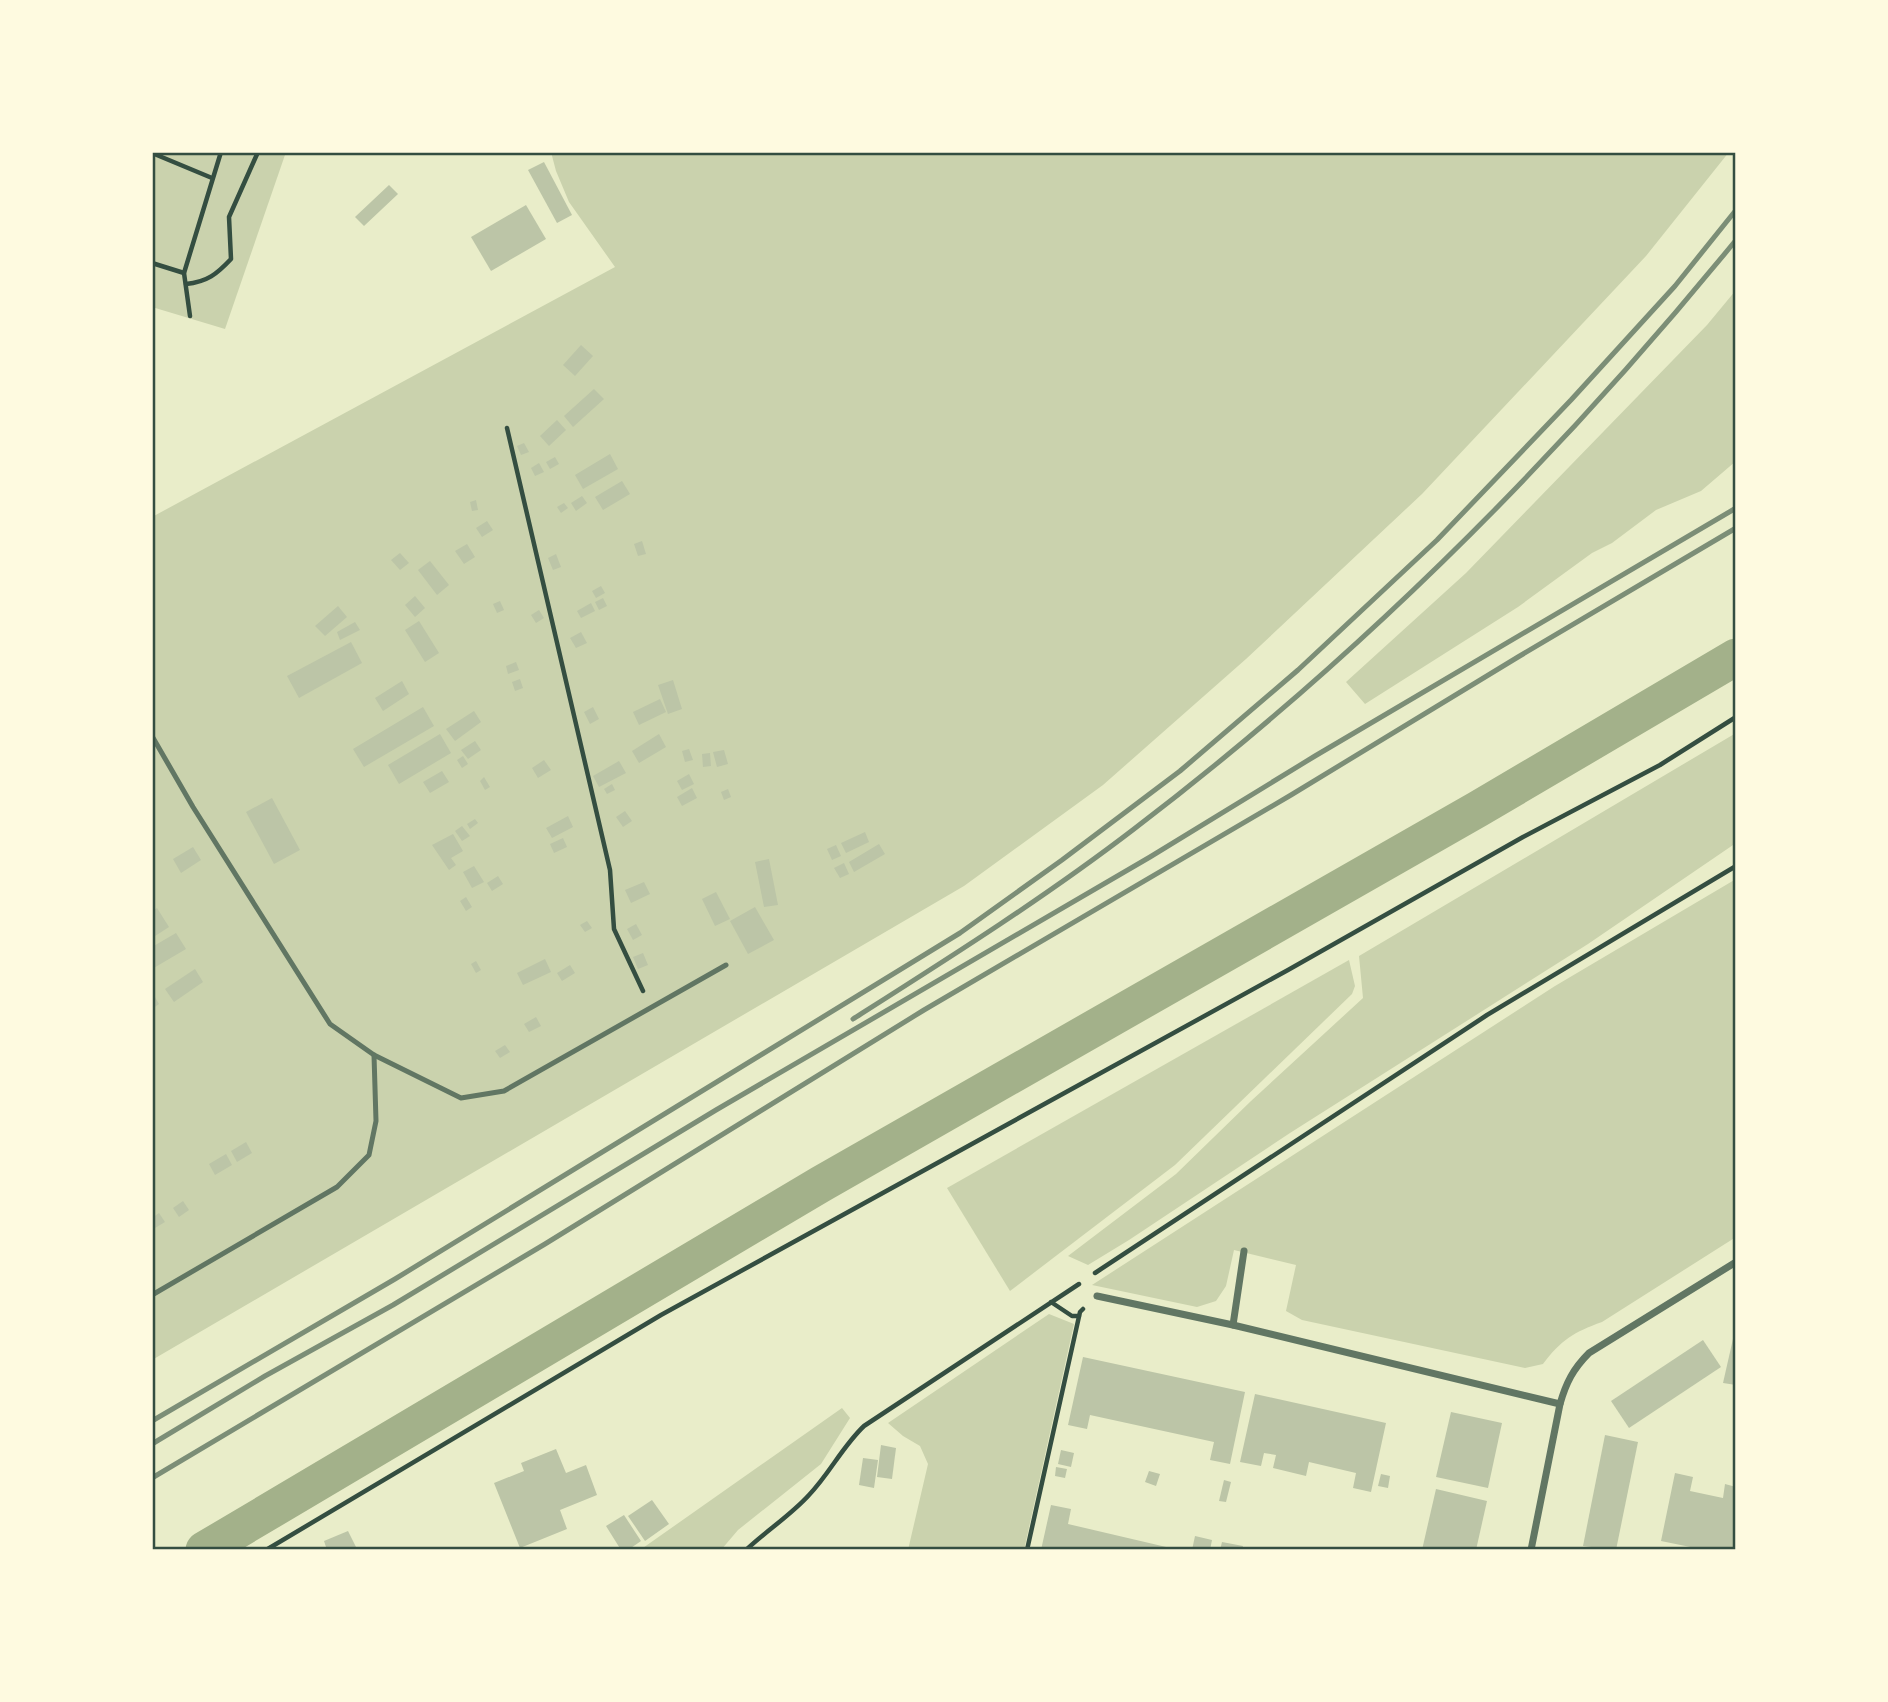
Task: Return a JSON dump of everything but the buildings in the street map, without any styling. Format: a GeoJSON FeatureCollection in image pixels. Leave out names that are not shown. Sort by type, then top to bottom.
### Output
{"type":"FeatureCollection","features":[{"type":"Feature","properties":{"kind":"street"},"geometry":{"type":"LineString","coordinates":[[1233,1325],[1244,1251]]}},
{"type":"Feature","properties":{"kind":"street"},"geometry":{"type":"LineString","coordinates":[[1531,1550],[1560,1404],[1567,1381],[1577,1365],[1589,1353],[1736,1262]]}},
{"type":"Feature","properties":{"kind":"street"},"geometry":{"type":"LineString","coordinates":[[1097,1296],[1233,1325],[1560,1404]]}},
{"type":"Feature","properties":{"kind":"lane"},"geometry":{"type":"LineString","coordinates":[[152,736],[330,1024],[374,1055],[461,1098],[504,1091],[726,965]]}},
{"type":"Feature","properties":{"kind":"lane"},"geometry":{"type":"LineString","coordinates":[[152,1295],[337,1187],[369,1155],[376,1121],[374,1055]]}},
{"type":"Feature","properties":{"kind":"path"},"geometry":{"type":"LineString","coordinates":[[190,316],[184,273],[221,152]]}},
{"type":"Feature","properties":{"kind":"path"},"geometry":{"type":"LineString","coordinates":[[186,284],[202,283],[218,274],[231,259],[229,217],[258,152]]}},
{"type":"Feature","properties":{"kind":"path"},"geometry":{"type":"LineString","coordinates":[[152,153],[212,178]]}},
{"type":"Feature","properties":{"kind":"path"},"geometry":{"type":"LineString","coordinates":[[152,263],[184,273]]}},
{"type":"Feature","properties":{"kind":"path"},"geometry":{"type":"LineString","coordinates":[[507,428],[610,870],[614,929],[650,1008]]}},
{"type":"Feature","properties":{"kind":"path"},"geometry":{"type":"LineString","coordinates":[[267,1550],[661,1315],[1523,837],[1660,765],[1736,717]]}},
{"type":"Feature","properties":{"kind":"path"},"geometry":{"type":"LineString","coordinates":[[746,1550],[806,1498],[831,1471],[848,1442],[864,1426],[1487,1015],[1736,866]]}},
{"type":"Feature","properties":{"kind":"path"},"geometry":{"type":"LineString","coordinates":[[1027,1550],[1080,1312],[1097,1296]]}},
{"type":"Feature","properties":{"kind":"path"},"geometry":{"type":"LineString","coordinates":[[1051,1302],[1072,1316],[1079,1316]]}},
{"type":"Feature","properties":{"kind":"green space"},"geometry":{"type":"Polygon","coordinates":[[[152,152],[286,152],[225,329],[152,307],[152,152]]]}},
{"type":"Feature","properties":{"kind":"green space"},"geometry":{"type":"Polygon","coordinates":[[[551,152],[1729,152],[1646,256],[1422,494],[1246,659],[1103,785],[964,886],[152,1360],[152,517],[615,267],[569,202],[551,152]]]}},
{"type":"Feature","properties":{"kind":"green space"},"geometry":{"type":"Polygon","coordinates":[[[1736,290],[1736,461],[1701,491],[1656,510],[1518,607],[1365,704],[1346,682],[1466,573],[1707,325],[1736,290]]]}},
{"type":"Feature","properties":{"kind":"green space"},"geometry":{"type":"Polygon","coordinates":[[[1736,733],[1736,843],[1588,944],[1290,1133],[1129,1240],[1088,1265],[1068,1256],[1176,1174],[1363,998],[1359,956],[1736,733]]]}},
{"type":"Feature","properties":{"kind":"green space"},"geometry":{"type":"Polygon","coordinates":[[[1736,879],[1736,1237],[1602,1322],[1569,1338],[1543,1364],[1525,1368],[1302,1320],[1286,1311],[1296,1265],[1234,1250],[1226,1286],[1216,1301],[1197,1307],[1092,1285],[1555,986],[1736,879]]]}},
{"type":"Feature","properties":{"kind":"green space"},"geometry":{"type":"Polygon","coordinates":[[[1349,960],[1355,986],[1352,994],[1175,1165],[1010,1291],[947,1188],[1349,960]]]}},
{"type":"Feature","properties":{"kind":"green space"},"geometry":{"type":"Polygon","coordinates":[[[1049,1314],[1074,1324],[1024,1550],[908,1550],[928,1464],[920,1446],[888,1423],[1049,1314]]]}},
{"type":"Feature","properties":{"kind":"green space"},"geometry":{"type":"Polygon","coordinates":[[[842,1408],[850,1418],[821,1464],[738,1530],[721,1550],[640,1550],[842,1408]]]}},
{"type":"Feature","properties":{"kind":"waterway"},"geometry":{"type":"LineString","coordinates":[[204,1550],[821,1184],[1478,809],[1736,657]]}},
{"type":"Feature","properties":{"kind":"railway"},"geometry":{"type":"LineString","coordinates":[[152,1421],[395,1279],[960,933],[1180,771],[1298,670],[1437,540],[1675,286],[1736,210]]}},
{"type":"Feature","properties":{"kind":"railway"},"geometry":{"type":"LineString","coordinates":[[853,1019],[1066,879],[1217,764],[1297,696],[1376,625],[1527,477],[1599,400],[1736,240]]}},
{"type":"Feature","properties":{"kind":"railway"},"geometry":{"type":"LineString","coordinates":[[152,1444],[265,1376],[393,1305],[716,1110],[1150,857],[1315,756],[1736,508]]}},
{"type":"Feature","properties":{"kind":"railway"},"geometry":{"type":"LineString","coordinates":[[152,1478],[545,1244],[924,1010],[1291,795],[1736,528]]}}]}
